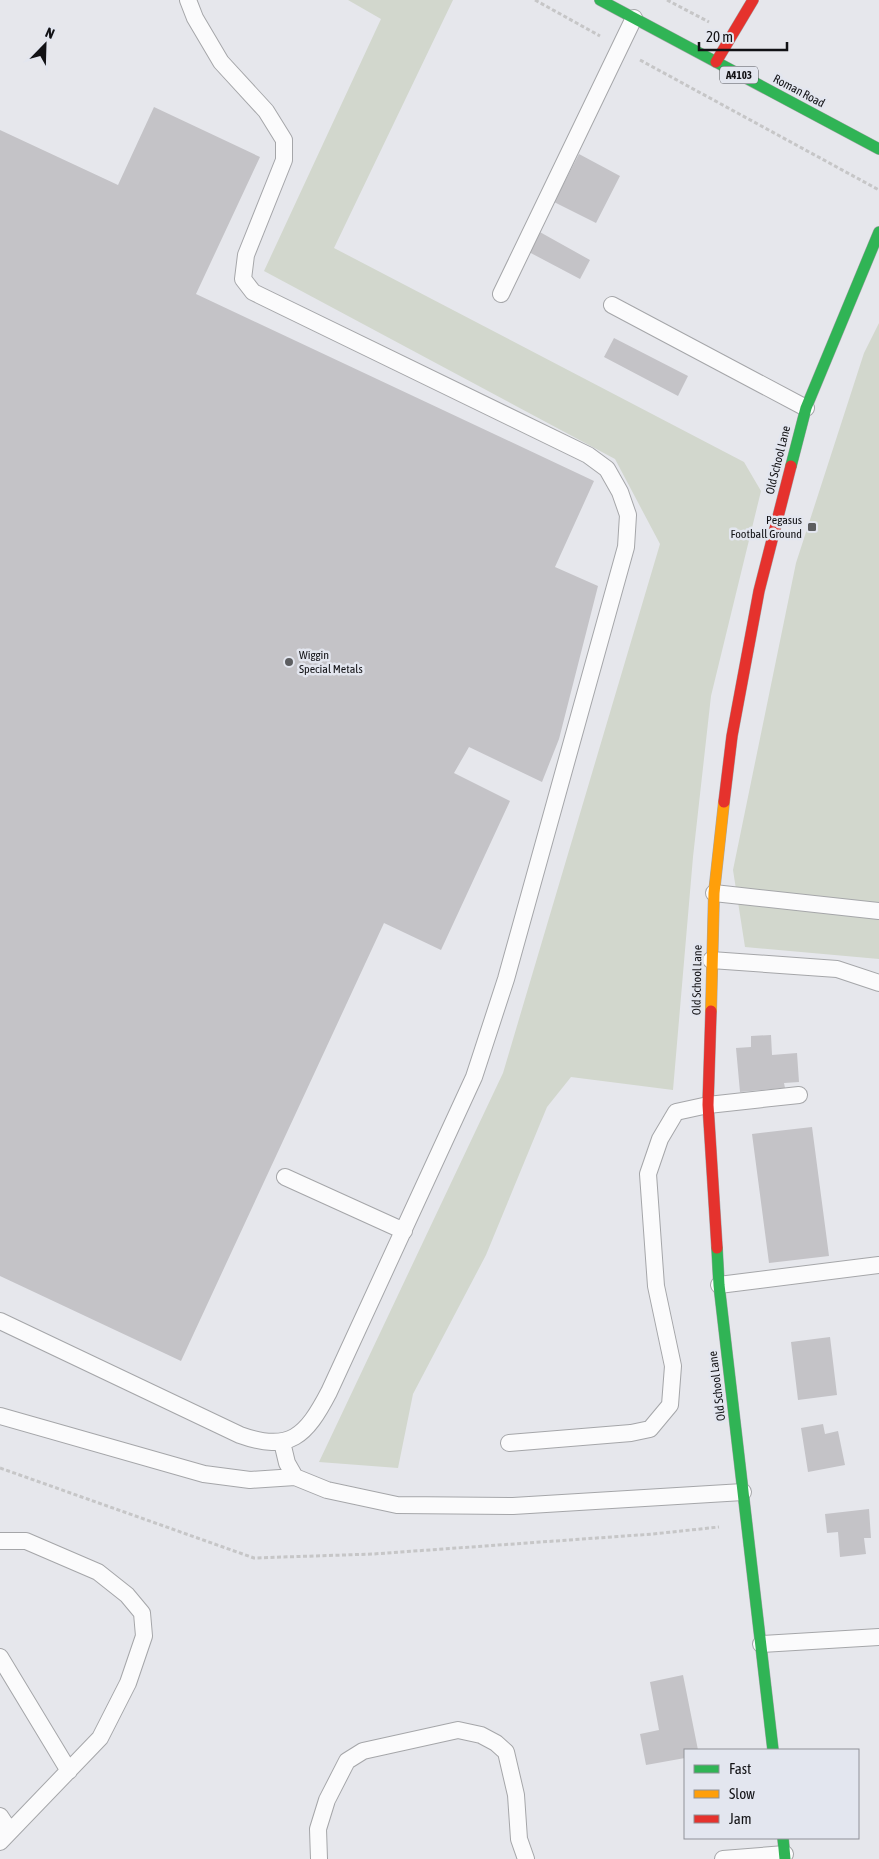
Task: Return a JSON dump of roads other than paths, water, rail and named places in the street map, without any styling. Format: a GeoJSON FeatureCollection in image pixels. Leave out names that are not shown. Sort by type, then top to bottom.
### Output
{"type":"FeatureCollection","features":[{"type":"Feature","properties":{"kind":"street","name":"Roman Road"},"geometry":{"type":"LineString","coordinates":[[600,0],[879,149]]}},
{"type":"Feature","properties":{"kind":"street"},"geometry":{"type":"LineString","coordinates":[[716,62],[753,0]]}},
{"type":"Feature","properties":{"kind":"street","name":"Old School Lane"},"geometry":{"type":"LineString","coordinates":[[773,1749],[719,1285],[708,1105],[714,893],[732,736],[757,600],[806,408],[879,232]]}},
{"type":"Feature","properties":{"kind":"lane"},"geometry":{"type":"LineString","coordinates":[[0,1321],[258,1442],[282,1442],[304,1431],[318,1413],[474,1077],[506,979],[626,547],[628,515],[620,492],[607,469],[588,455],[253,292],[243,278],[246,255],[284,160],[284,140],[266,111],[221,62],[195,18],[188,0]]}},
{"type":"Feature","properties":{"kind":"lane"},"geometry":{"type":"LineString","coordinates":[[501,294],[634,18]]}},
{"type":"Feature","properties":{"kind":"lane"},"geometry":{"type":"LineString","coordinates":[[612,305],[806,408]]}},
{"type":"Feature","properties":{"kind":"lane"},"geometry":{"type":"LineString","coordinates":[[714,893],[879,911]]}},
{"type":"Feature","properties":{"kind":"lane"},"geometry":{"type":"LineString","coordinates":[[711,960],[837,969],[879,983]]}},
{"type":"Feature","properties":{"kind":"lane"},"geometry":{"type":"LineString","coordinates":[[509,1443],[650,1429],[670,1405],[673,1366],[656,1286],[648,1174],[660,1139],[676,1112],[708,1105],[799,1095]]}},
{"type":"Feature","properties":{"kind":"lane"},"geometry":{"type":"LineString","coordinates":[[285,1177],[404,1231]]}},
{"type":"Feature","properties":{"kind":"lane"},"geometry":{"type":"LineString","coordinates":[[719,1285],[879,1265]]}},
{"type":"Feature","properties":{"kind":"lane"},"geometry":{"type":"LineString","coordinates":[[0,1416],[204,1474],[250,1480],[295,1477],[327,1490],[397,1505],[514,1506],[743,1492]]}},
{"type":"Feature","properties":{"kind":"lane"},"geometry":{"type":"LineString","coordinates":[[282,1442],[287,1463],[295,1477]]}},
{"type":"Feature","properties":{"kind":"lane"},"geometry":{"type":"LineString","coordinates":[[0,1541],[26,1541],[98,1572],[127,1595],[142,1612],[144,1636],[128,1683],[100,1738],[5,1836]]}},
{"type":"Feature","properties":{"kind":"lane"},"geometry":{"type":"LineString","coordinates":[[760,1644],[879,1638]]}},
{"type":"Feature","properties":{"kind":"lane"},"geometry":{"type":"LineString","coordinates":[[0,1657],[69,1771]]}},
{"type":"Feature","properties":{"kind":"lane"},"geometry":{"type":"LineString","coordinates":[[319,1859],[318,1829],[327,1800],[347,1760],[363,1751],[458,1730],[481,1735],[496,1743],[506,1752],[516,1795],[519,1839],[526,1859]]}},
{"type":"Feature","properties":{"kind":"lane"},"geometry":{"type":"LineString","coordinates":[[0,1816],[5,1836]]}},
{"type":"Feature","properties":{"kind":"lane"},"geometry":{"type":"LineString","coordinates":[[722,1859],[784,1850]]}},
{"type":"Feature","properties":{"kind":"place","name":"Pegasus Football Ground"},"geometry":{"type":"Point","coordinates":[812,527]}},
{"type":"Feature","properties":{"kind":"place","name":"Wiggin Special Metals"},"geometry":{"type":"Point","coordinates":[289,662]}}]}
